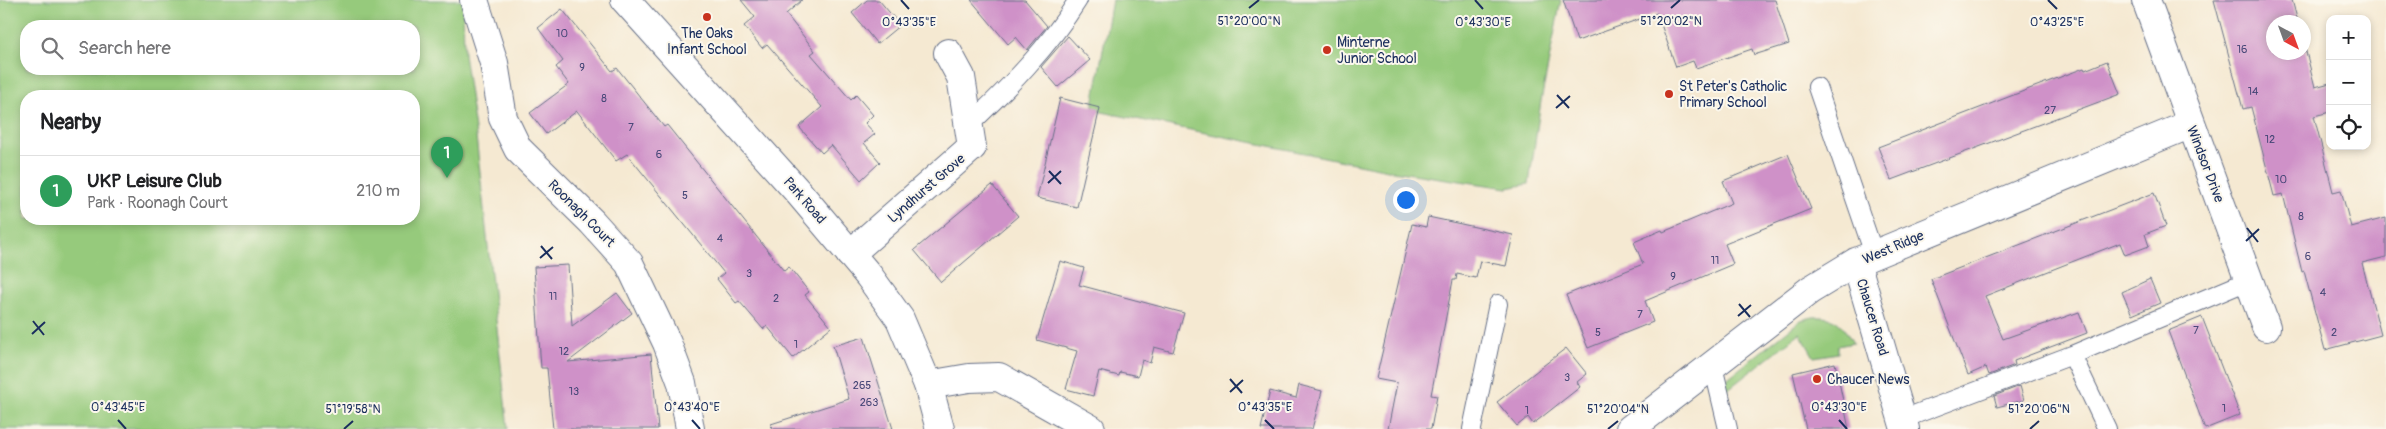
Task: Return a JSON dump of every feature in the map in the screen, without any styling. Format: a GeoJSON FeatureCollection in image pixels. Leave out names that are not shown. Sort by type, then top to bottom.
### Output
{"type":"FeatureCollection","features":[{"type":"Feature","properties":{"kind":"street","name":"Roonagh Court"},"geometry":{"type":"LineString","coordinates":[[474,0],[494,63],[503,118],[518,149],[592,222],[629,262],[667,342],[679,375],[690,429]]}},
{"type":"Feature","properties":{"kind":"street","name":"Park Road"},"geometry":{"type":"LineString","coordinates":[[625,0],[799,192],[900,318],[928,385],[940,429]]}},
{"type":"Feature","properties":{"kind":"street","name":"Windsor Drive"},"geometry":{"type":"LineString","coordinates":[[2146,0],[2266,327]]}},
{"type":"Feature","properties":{"kind":"street","name":"Lyndhurst Grove"},"geometry":{"type":"LineString","coordinates":[[850,254],[972,147],[961,77],[948,52]]}},
{"type":"Feature","properties":{"kind":"street","name":"West Ridge"},"geometry":{"type":"LineString","coordinates":[[1630,429],[1810,290],[1865,258],[2191,124]]}},
{"type":"Feature","properties":{"kind":"street","name":"Chaucer Road"},"geometry":{"type":"LineString","coordinates":[[1865,258],[1904,424]]}},
{"type":"Feature","properties":{"kind":"street"},"geometry":{"type":"LineString","coordinates":[[928,385],[969,378],[1000,377],[1091,429]]}},
{"type":"Feature","properties":{"kind":"lane"},"geometry":{"type":"LineString","coordinates":[[968,126],[1005,91],[1056,34],[1078,0]]}},
{"type":"Feature","properties":{"kind":"lane"},"geometry":{"type":"LineString","coordinates":[[1817,87],[1865,258]]}},
{"type":"Feature","properties":{"kind":"lane"},"geometry":{"type":"LineString","coordinates":[[1904,424],[2250,280]]}},
{"type":"Feature","properties":{"kind":"lane"},"geometry":{"type":"LineString","coordinates":[[1472,429],[1498,304]]}},
{"type":"Feature","properties":{"kind":"lane"},"geometry":{"type":"LineString","coordinates":[[2072,355],[2107,429]]}},
{"type":"Feature","properties":{"kind":"lane"},"geometry":{"type":"LineString","coordinates":[[1713,366],[1728,429]]}},
{"type":"Feature","properties":{"kind":"green space"},"geometry":{"type":"Polygon","coordinates":[[[0,0],[463,0],[464,54],[476,136],[508,429],[0,429],[0,0]]]}},
{"type":"Feature","properties":{"kind":"green space","name":"Minterne Junior School"},"geometry":{"type":"Polygon","coordinates":[[[1112,0],[1561,0],[1541,101],[1529,184],[1507,188],[1393,171],[1092,110],[1112,0]]]}},
{"type":"Feature","properties":{"kind":"green space"},"geometry":{"type":"Polygon","coordinates":[[[1813,317],[1828,318],[1837,322],[1845,330],[1853,343],[1838,346],[1838,353],[1814,357],[1800,333],[1727,390],[1724,381],[1801,320],[1813,317]]]}},
{"type":"Feature","properties":{"kind":"building"},"geometry":{"type":"Polygon","coordinates":[[[741,0],[802,0],[786,14],[815,51],[811,54],[851,100],[856,95],[873,115],[865,123],[875,134],[864,143],[880,162],[861,180],[831,145],[822,153],[799,127],[822,107],[767,44],[762,48],[744,26],[755,17],[741,0]]]}},
{"type":"Feature","properties":{"kind":"building"},"geometry":{"type":"Polygon","coordinates":[[[867,0],[879,0],[900,25],[877,44],[852,13],[867,0]]]}},
{"type":"Feature","properties":{"kind":"building"},"geometry":{"type":"Polygon","coordinates":[[[971,0],[1025,0],[1047,26],[1027,50],[1016,37],[1008,44],[971,0]]]}},
{"type":"Feature","properties":{"kind":"building"},"geometry":{"type":"Polygon","coordinates":[[[1563,0],[1775,0],[1789,44],[1754,55],[1752,49],[1696,68],[1693,61],[1676,67],[1657,13],[1577,41],[1563,0]]]}},
{"type":"Feature","properties":{"kind":"building"},"geometry":{"type":"Polygon","coordinates":[[[2214,0],[2292,0],[2296,15],[2266,15],[2266,60],[2308,60],[2315,87],[2326,84],[2326,113],[2314,116],[2333,192],[2341,190],[2351,227],[2386,218],[2386,257],[2362,263],[2381,335],[2325,350],[2304,271],[2302,272],[2283,194],[2274,196],[2251,107],[2243,109],[2214,0]]]}},
{"type":"Feature","properties":{"kind":"building"},"geometry":{"type":"Polygon","coordinates":[[[562,9],[612,71],[617,68],[664,127],[667,125],[784,271],[789,267],[809,292],[805,295],[831,327],[793,358],[767,326],[763,329],[739,301],[736,303],[717,279],[724,273],[627,154],[616,161],[577,111],[546,134],[530,113],[569,84],[556,67],[563,61],[538,28],[562,9]]]}},
{"type":"Feature","properties":{"kind":"building"},"geometry":{"type":"Polygon","coordinates":[[[1068,36],[1090,60],[1058,87],[1041,67],[1068,36]]]}},
{"type":"Feature","properties":{"kind":"building"},"geometry":{"type":"Polygon","coordinates":[[[2107,61],[2120,94],[1891,180],[1878,147],[2084,68],[2085,70],[2107,61]]]}},
{"type":"Feature","properties":{"kind":"building"},"geometry":{"type":"Polygon","coordinates":[[[1060,98],[1100,108],[1077,207],[1037,198],[1060,98]]]}},
{"type":"Feature","properties":{"kind":"building"},"geometry":{"type":"Polygon","coordinates":[[[1788,154],[1811,209],[1725,244],[1733,264],[1645,301],[1653,322],[1588,348],[1566,295],[1643,264],[1634,242],[1732,203],[1723,181],[1788,154]]]}},
{"type":"Feature","properties":{"kind":"building"},"geometry":{"type":"Polygon","coordinates":[[[992,185],[1018,216],[941,282],[914,250],[992,185]]]}},
{"type":"Feature","properties":{"kind":"building"},"geometry":{"type":"Polygon","coordinates":[[[2154,193],[2166,226],[2145,234],[2149,246],[2125,255],[2120,243],[1985,296],[2003,339],[2079,312],[2087,333],[2014,361],[2015,365],[1989,375],[1986,367],[1968,375],[1931,279],[2154,193]]]}},
{"type":"Feature","properties":{"kind":"building"},"geometry":{"type":"Polygon","coordinates":[[[1428,217],[1513,235],[1506,266],[1480,261],[1476,278],[1457,274],[1456,280],[1453,280],[1431,395],[1437,396],[1431,429],[1388,429],[1397,383],[1376,379],[1412,224],[1426,227],[1428,217]]]}},
{"type":"Feature","properties":{"kind":"building"},"geometry":{"type":"Polygon","coordinates":[[[1060,261],[1084,268],[1079,285],[1184,313],[1173,352],[1154,347],[1150,363],[1142,360],[1138,376],[1120,372],[1119,376],[1099,371],[1093,396],[1066,389],[1077,351],[1037,340],[1060,261]]]}},
{"type":"Feature","properties":{"kind":"building"},"geometry":{"type":"Polygon","coordinates":[[[568,265],[572,326],[617,293],[632,313],[568,362],[651,354],[658,429],[553,429],[547,368],[541,368],[534,267],[568,265]]]}},
{"type":"Feature","properties":{"kind":"building"},"geometry":{"type":"Polygon","coordinates":[[[2150,279],[2160,303],[2132,315],[2122,292],[2150,279]]]}},
{"type":"Feature","properties":{"kind":"building"},"geometry":{"type":"Polygon","coordinates":[[[2202,317],[2240,415],[2205,429],[2168,331],[2202,317]]]}},
{"type":"Feature","properties":{"kind":"building"},"geometry":{"type":"Polygon","coordinates":[[[864,337],[893,429],[772,429],[771,424],[849,399],[833,346],[864,337]]]}},
{"type":"Feature","properties":{"kind":"building"},"geometry":{"type":"Polygon","coordinates":[[[1566,348],[1587,374],[1577,382],[1580,387],[1533,424],[1528,417],[1517,426],[1497,402],[1566,348]]]}},
{"type":"Feature","properties":{"kind":"building"},"geometry":{"type":"Polygon","coordinates":[[[1835,363],[1849,429],[1806,429],[1793,373],[1835,363]]]}},
{"type":"Feature","properties":{"kind":"building"},"geometry":{"type":"Polygon","coordinates":[[[1299,385],[1322,391],[1312,429],[1261,429],[1270,391],[1296,398],[1299,385]]]}},
{"type":"Feature","properties":{"kind":"building"},"geometry":{"type":"Polygon","coordinates":[[[2020,386],[2024,400],[1997,407],[1994,396],[2020,386]]]}},
{"type":"Feature","properties":{"kind":"place","name":"The Oaks Infant School"},"geometry":{"type":"Point","coordinates":[707,17]}},
{"type":"Feature","properties":{"kind":"place","name":"Minterne Junior School"},"geometry":{"type":"Point","coordinates":[1327,50]}},
{"type":"Feature","properties":{"kind":"place","name":"St Peter's Catholic Primary School"},"geometry":{"type":"Point","coordinates":[1669,94]}},
{"type":"Feature","properties":{"kind":"place","name":"UKP Leisure Club"},"geometry":{"type":"Point","coordinates":[447,178]}},
{"type":"Feature","properties":{"kind":"place","name":"Chaucer News"},"geometry":{"type":"Point","coordinates":[1817,379]}}]}
